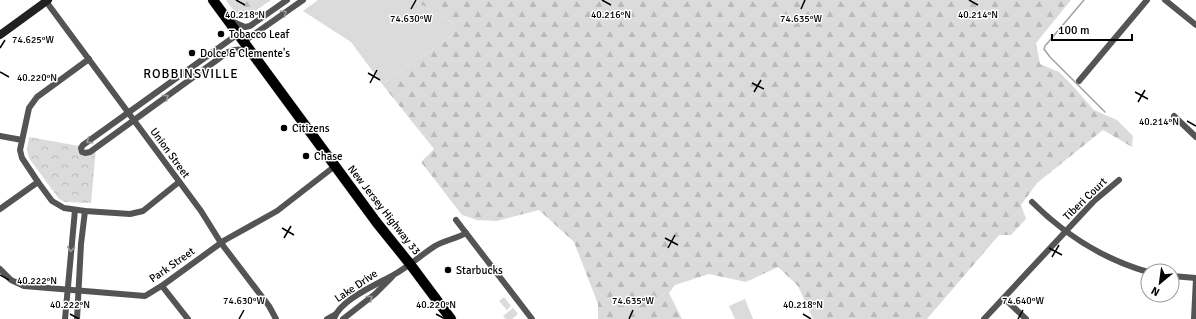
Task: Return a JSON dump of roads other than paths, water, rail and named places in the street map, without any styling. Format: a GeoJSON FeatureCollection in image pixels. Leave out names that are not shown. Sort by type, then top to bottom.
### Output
{"type":"FeatureCollection","features":[{"type":"Feature","properties":{"kind":"main road","name":"New Jersey Highway 33"},"geometry":{"type":"LineString","coordinates":[[213,0],[335,166],[451,319]]}},
{"type":"Feature","properties":{"kind":"street"},"geometry":{"type":"LineString","coordinates":[[0,35],[47,0]]}},
{"type":"Feature","properties":{"kind":"street","name":"Union Street"},"geometry":{"type":"LineString","coordinates":[[47,0],[201,211],[221,243],[269,306],[276,319]]}},
{"type":"Feature","properties":{"kind":"street"},"geometry":{"type":"LineString","coordinates":[[226,18],[245,27],[250,26],[287,0]]}},
{"type":"Feature","properties":{"kind":"street"},"geometry":{"type":"LineString","coordinates":[[256,59],[245,50],[234,49],[228,52],[89,153],[85,154],[82,152],[81,148],[83,145],[128,112],[302,0]]}},
{"type":"Feature","properties":{"kind":"street"},"geometry":{"type":"LineString","coordinates":[[1079,81],[1147,0]]}},
{"type":"Feature","properties":{"kind":"street"},"geometry":{"type":"LineString","coordinates":[[1165,0],[1196,25]]}},
{"type":"Feature","properties":{"kind":"street"},"geometry":{"type":"LineString","coordinates":[[89,59],[32,102],[29,108],[20,150],[22,158],[52,201],[57,206],[75,210],[130,214],[137,213],[143,211],[180,182]]}},
{"type":"Feature","properties":{"kind":"street"},"geometry":{"type":"LineString","coordinates":[[1174,116],[1196,137]]}},
{"type":"Feature","properties":{"kind":"street"},"geometry":{"type":"LineString","coordinates":[[0,136],[22,140]]}},
{"type":"Feature","properties":{"kind":"street","name":"Park Street"},"geometry":{"type":"LineString","coordinates":[[0,268],[11,280],[24,286],[145,296],[162,286],[221,243],[277,211],[335,166]]}},
{"type":"Feature","properties":{"kind":"street","name":"Tiberi Court"},"geometry":{"type":"LineString","coordinates":[[984,319],[1094,201],[1119,180]]}},
{"type":"Feature","properties":{"kind":"street"},"geometry":{"type":"LineString","coordinates":[[0,209],[38,182]]}},
{"type":"Feature","properties":{"kind":"street"},"geometry":{"type":"LineString","coordinates":[[1032,202],[1065,232],[1084,244],[1105,256],[1140,270]]}},
{"type":"Feature","properties":{"kind":"street"},"geometry":{"type":"LineString","coordinates":[[65,319],[75,210]]}},
{"type":"Feature","properties":{"kind":"street"},"geometry":{"type":"LineString","coordinates":[[77,319],[81,244],[85,211]]}},
{"type":"Feature","properties":{"kind":"street"},"geometry":{"type":"LineString","coordinates":[[456,220],[532,319]]}},
{"type":"Feature","properties":{"kind":"street","name":"Lake Drive"},"geometry":{"type":"LineString","coordinates":[[327,319],[335,316],[343,306],[363,292],[394,275],[436,246],[458,238],[466,233]]}},
{"type":"Feature","properties":{"kind":"street","name":"Lake Drive"},"geometry":{"type":"LineString","coordinates":[[343,319],[375,294],[394,275]]}},
{"type":"Feature","properties":{"kind":"street"},"geometry":{"type":"LineString","coordinates":[[1180,277],[1196,278],[1194,319]]}},
{"type":"Feature","properties":{"kind":"street"},"geometry":{"type":"LineString","coordinates":[[162,286],[188,319]]}},
{"type":"Feature","properties":{"kind":"street"},"geometry":{"type":"LineString","coordinates":[[1004,298],[1026,319]]}},
{"type":"Feature","properties":{"kind":"waterway"},"geometry":{"type":"LineString","coordinates":[[1084,0],[1044,49],[1050,57],[1105,112]]}},
{"type":"Feature","properties":{"kind":"place","name":"Tobacco Leaf"},"geometry":{"type":"Point","coordinates":[221,34]}},
{"type":"Feature","properties":{"kind":"place","name":"Dolce & Clemente's"},"geometry":{"type":"Point","coordinates":[192,53]}},
{"type":"Feature","properties":{"kind":"place","name":"Citizens"},"geometry":{"type":"Point","coordinates":[284,128]}},
{"type":"Feature","properties":{"kind":"place","name":"Chase"},"geometry":{"type":"Point","coordinates":[306,156]}},
{"type":"Feature","properties":{"kind":"place","name":"Starbucks"},"geometry":{"type":"Point","coordinates":[448,270]}},
{"type":"Feature","properties":{"kind":"district","name":"ROBBINSVILLE"},"geometry":{"type":"Point","coordinates":[191,74]}}]}
